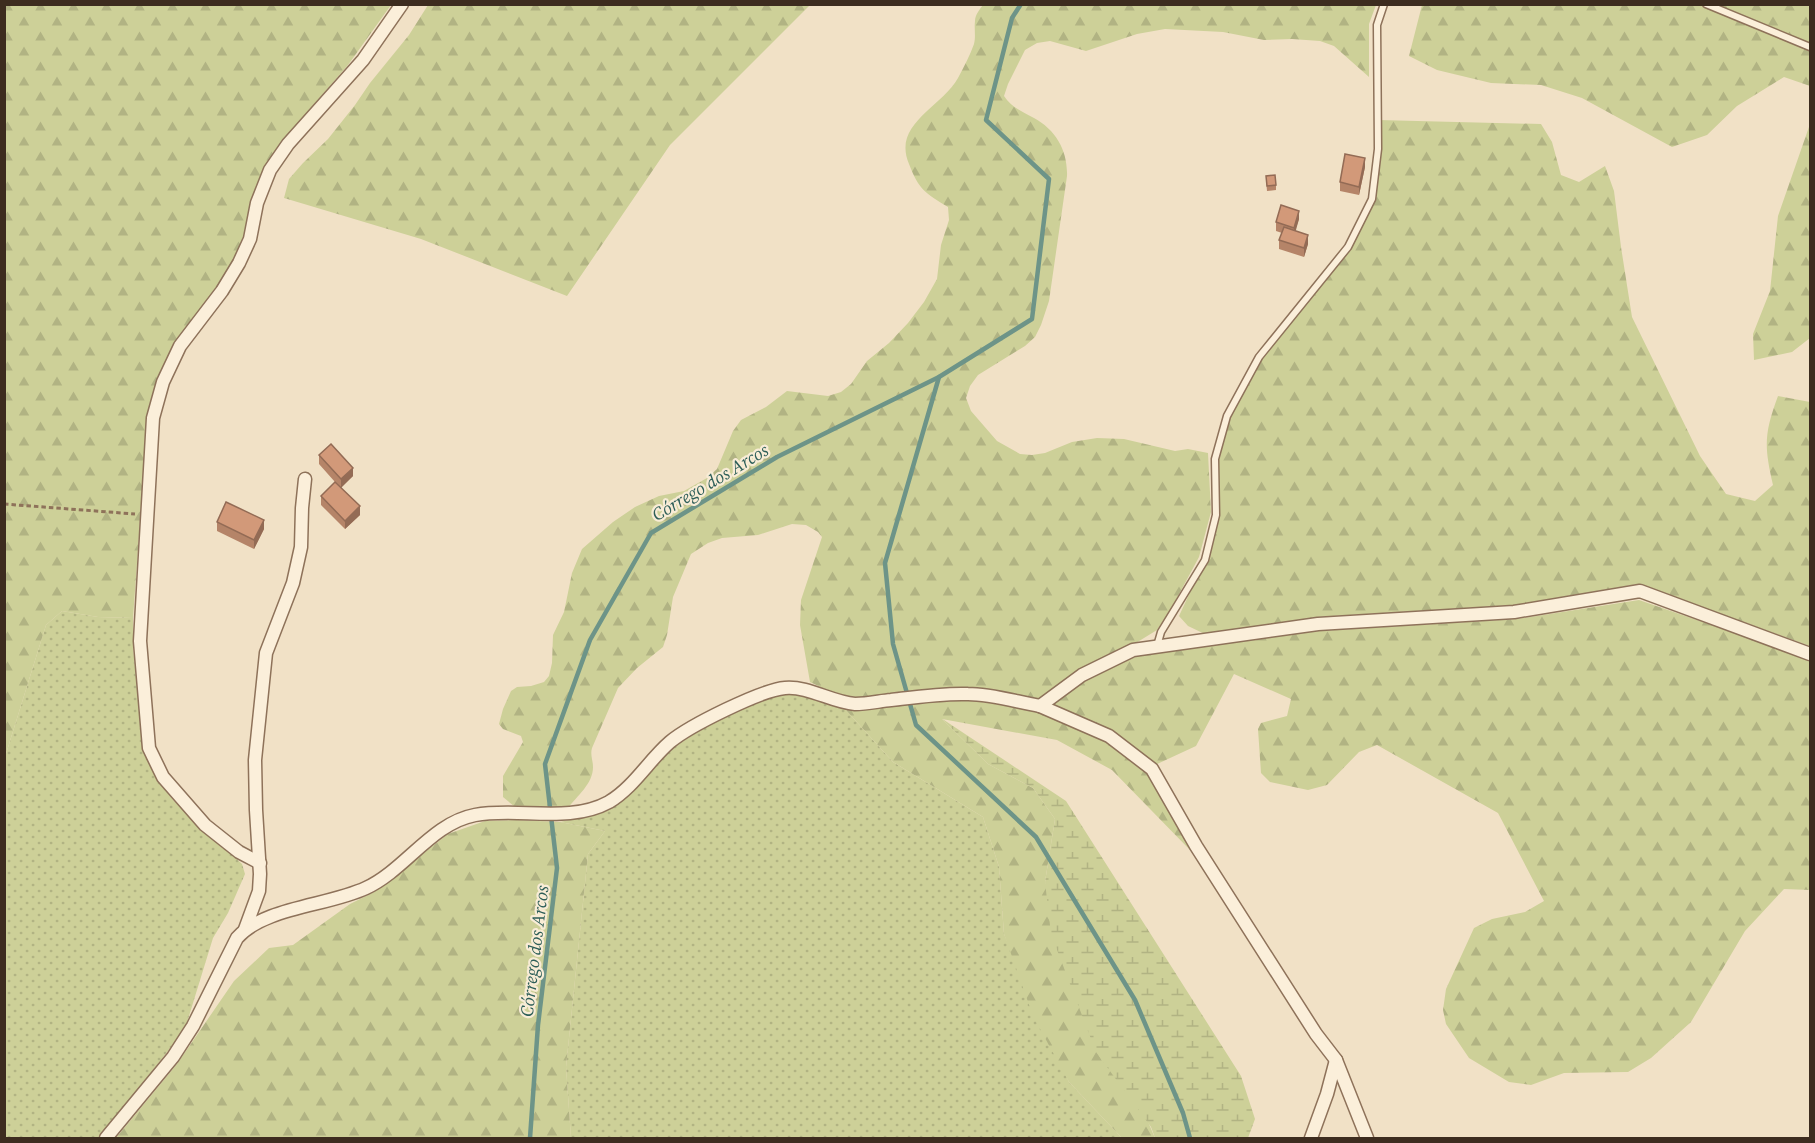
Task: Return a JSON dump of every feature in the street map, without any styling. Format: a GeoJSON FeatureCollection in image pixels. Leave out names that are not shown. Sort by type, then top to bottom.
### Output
{"type":"FeatureCollection","features":[{"type":"Feature","properties":{"kind":"street"},"geometry":{"type":"LineString","coordinates":[[260,863],[238,852],[205,825],[163,777],[149,748],[140,641],[153,418],[163,382],[180,346],[222,291],[239,263],[250,239],[257,203],[270,170],[288,144],[363,60],[402,4]]}},
{"type":"Feature","properties":{"kind":"street"},"geometry":{"type":"LineString","coordinates":[[246,929],[259,891],[260,863],[255,760],[259,708],[267,653],[293,584],[301,547],[305,479]]}},
{"type":"Feature","properties":{"kind":"street"},"geometry":{"type":"LineString","coordinates":[[1040,706],[1082,675],[1133,650],[1318,624],[1514,612],[1640,591],[1810,654]]}},
{"type":"Feature","properties":{"kind":"street"},"geometry":{"type":"LineString","coordinates":[[106,1138],[173,1057],[193,1026],[237,938],[246,929],[263,919],[345,897],[370,887],[445,827],[473,815],[591,811],[611,800],[628,786],[670,742],[689,729],[766,693],[785,688],[800,689],[840,703],[859,704],[970,693],[1040,706],[1109,735],[1152,769],[1196,846],[1316,1034],[1336,1060],[1367,1138]]}},
{"type":"Feature","properties":{"kind":"street"},"geometry":{"type":"LineString","coordinates":[[1311,1138],[1327,1094],[1336,1060]]}},
{"type":"Feature","properties":{"kind":"lane"},"geometry":{"type":"LineString","coordinates":[[1157,646],[1161,632],[1206,560],[1216,515],[1215,459],[1227,416],[1259,357],[1348,247],[1372,199],[1378,149],[1377,25],[1384,4]]}},
{"type":"Feature","properties":{"kind":"lane"},"geometry":{"type":"LineString","coordinates":[[1707,4],[1810,46]]}},
{"type":"Feature","properties":{"kind":"path"},"geometry":{"type":"LineString","coordinates":[[4,504],[146,514]]}},
{"type":"Feature","properties":{"kind":"green space"},"geometry":{"type":"Polygon","coordinates":[[[5,5],[391,5],[348,65],[290,132],[262,173],[241,245],[220,286],[178,343],[158,378],[147,424],[133,618],[98,617],[62,611],[46,625],[5,757],[5,5]]]}},
{"type":"Feature","properties":{"kind":"green space"},"geometry":{"type":"Polygon","coordinates":[[[428,5],[810,5],[670,145],[567,296],[421,239],[284,198],[289,179],[328,139],[409,35],[428,5]]]}},
{"type":"Feature","properties":{"kind":"green space"},"geometry":{"type":"Polygon","coordinates":[[[983,5],[1376,5],[1369,24],[1369,77],[1334,46],[1320,41],[1264,40],[1223,32],[1165,29],[1137,34],[1086,51],[1050,41],[1037,43],[1025,50],[1008,84],[1004,96],[1010,104],[1042,123],[1059,142],[1065,158],[1067,176],[1049,301],[1041,325],[1035,337],[1025,346],[978,375],[970,386],[966,398],[971,411],[997,441],[1020,454],[1045,453],[1072,442],[1097,438],[1124,439],[1175,451],[1188,449],[1208,453],[1211,512],[1199,557],[1171,609],[1157,630],[1040,702],[969,690],[845,699],[810,682],[800,625],[801,600],[822,537],[806,525],[792,524],[758,535],[722,538],[708,543],[691,554],[673,597],[663,647],[637,668],[618,688],[592,748],[592,773],[584,789],[568,808],[515,807],[503,797],[503,776],[523,742],[521,736],[503,729],[499,724],[511,691],[517,687],[544,682],[549,676],[553,635],[564,612],[572,573],[582,549],[613,522],[635,507],[659,496],[684,491],[707,478],[717,469],[733,431],[741,420],[766,407],[787,391],[828,396],[841,392],[851,384],[867,361],[908,323],[924,302],[937,279],[941,245],[949,220],[948,207],[928,194],[916,180],[906,150],[907,138],[921,117],[958,78],[974,44],[975,19],[983,5]]]}},
{"type":"Feature","properties":{"kind":"green space"},"geometry":{"type":"Polygon","coordinates":[[[1422,5],[1810,5],[1810,86],[1784,77],[1737,106],[1707,135],[1672,147],[1582,98],[1541,85],[1491,83],[1437,70],[1409,56],[1422,5]]]}},
{"type":"Feature","properties":{"kind":"green space"},"geometry":{"type":"Polygon","coordinates":[[[1378,120],[1541,124],[1552,142],[1561,175],[1579,182],[1605,166],[1614,191],[1632,317],[1700,456],[1726,494],[1755,501],[1773,485],[1767,440],[1770,420],[1778,396],[1810,402],[1810,646],[1638,584],[1515,605],[1317,617],[1209,636],[1188,626],[1179,616],[1205,560],[1216,515],[1215,459],[1227,416],[1259,357],[1348,247],[1372,199],[1378,120]]]}},
{"type":"Feature","properties":{"kind":"green space"},"geometry":{"type":"Polygon","coordinates":[[[1810,124],[1810,338],[1792,352],[1754,360],[1753,334],[1770,291],[1778,216],[1810,124]]]}},
{"type":"Feature","properties":{"kind":"green space"},"geometry":{"type":"Polygon","coordinates":[[[1639,600],[1810,659],[1810,890],[1784,889],[1745,931],[1691,1022],[1651,1058],[1628,1072],[1564,1073],[1531,1085],[1509,1082],[1469,1058],[1446,1024],[1443,1010],[1446,989],[1474,928],[1492,919],[1525,912],[1544,901],[1498,813],[1377,745],[1359,752],[1327,785],[1308,790],[1270,782],[1261,773],[1258,729],[1261,723],[1287,716],[1291,699],[1234,674],[1196,746],[1155,765],[1049,704],[1066,687],[1139,655],[1319,631],[1517,619],[1639,600]]]}},
{"type":"Feature","properties":{"kind":"green space"},"geometry":{"type":"Polygon","coordinates":[[[62,611],[98,617],[133,618],[133,648],[143,746],[159,782],[174,801],[242,864],[245,874],[228,913],[213,938],[185,1029],[100,1138],[5,1138],[5,757],[46,625],[62,611]]]}},
{"type":"Feature","properties":{"kind":"green space"},"geometry":{"type":"Polygon","coordinates":[[[782,692],[801,695],[845,709],[893,762],[983,817],[999,867],[1004,934],[1069,1082],[1122,1138],[571,1138],[566,1067],[588,854],[605,831],[560,822],[599,813],[631,789],[677,745],[713,722],[782,692]]]}},
{"type":"Feature","properties":{"kind":"green space"},"geometry":{"type":"Polygon","coordinates":[[[968,700],[1034,710],[1107,739],[1150,772],[1190,850],[1112,770],[1057,740],[942,719],[988,764],[1033,788],[1055,819],[1045,882],[1155,1138],[1122,1138],[1069,1082],[1033,1016],[1004,934],[999,867],[983,817],[893,762],[845,709],[968,700]]]}},
{"type":"Feature","properties":{"kind":"green space"},"geometry":{"type":"Polygon","coordinates":[[[941,718],[1066,801],[1241,1076],[1255,1119],[1248,1138],[1155,1138],[1151,1127],[1096,1052],[1051,934],[1045,882],[1055,819],[1033,788],[988,764],[941,718]]]}},
{"type":"Feature","properties":{"kind":"green space"},"geometry":{"type":"Polygon","coordinates":[[[485,821],[560,822],[605,831],[588,854],[566,1067],[571,1138],[116,1138],[177,1064],[234,981],[269,948],[293,945],[350,904],[374,892],[448,834],[485,821]]]}},
{"type":"Feature","properties":{"kind":"building"},"geometry":{"type":"Polygon","coordinates":[[[1345,154],[1365,158],[1359,187],[1340,182],[1345,154]]]}},
{"type":"Feature","properties":{"kind":"building"},"geometry":{"type":"Polygon","coordinates":[[[1275,175],[1276,185],[1267,186],[1266,176],[1275,175]]]}},
{"type":"Feature","properties":{"kind":"building"},"geometry":{"type":"Polygon","coordinates":[[[1281,205],[1299,211],[1294,228],[1276,222],[1281,205]]]}},
{"type":"Feature","properties":{"kind":"building"},"geometry":{"type":"Polygon","coordinates":[[[1284,227],[1308,235],[1304,248],[1279,240],[1284,227]]]}},
{"type":"Feature","properties":{"kind":"building"},"geometry":{"type":"Polygon","coordinates":[[[331,444],[353,468],[341,479],[319,455],[331,444]]]}},
{"type":"Feature","properties":{"kind":"building"},"geometry":{"type":"Polygon","coordinates":[[[335,482],[360,506],[345,521],[321,496],[335,482]]]}},
{"type":"Feature","properties":{"kind":"building"},"geometry":{"type":"Polygon","coordinates":[[[226,502],[264,520],[254,540],[217,522],[226,502]]]}},
{"type":"Feature","properties":{"kind":"waterway","name":"Córrego dos Arcos"},"geometry":{"type":"LineString","coordinates":[[530,1138],[538,1025],[557,868],[545,764],[590,640],[651,533],[777,457],[939,377],[1032,319],[1049,179],[986,120],[1012,18],[1021,4]]}},
{"type":"Feature","properties":{"kind":"waterway"},"geometry":{"type":"LineString","coordinates":[[939,377],[885,563],[893,644],[916,725],[1036,837],[1135,1000],[1183,1113],[1190,1138]]}}]}
